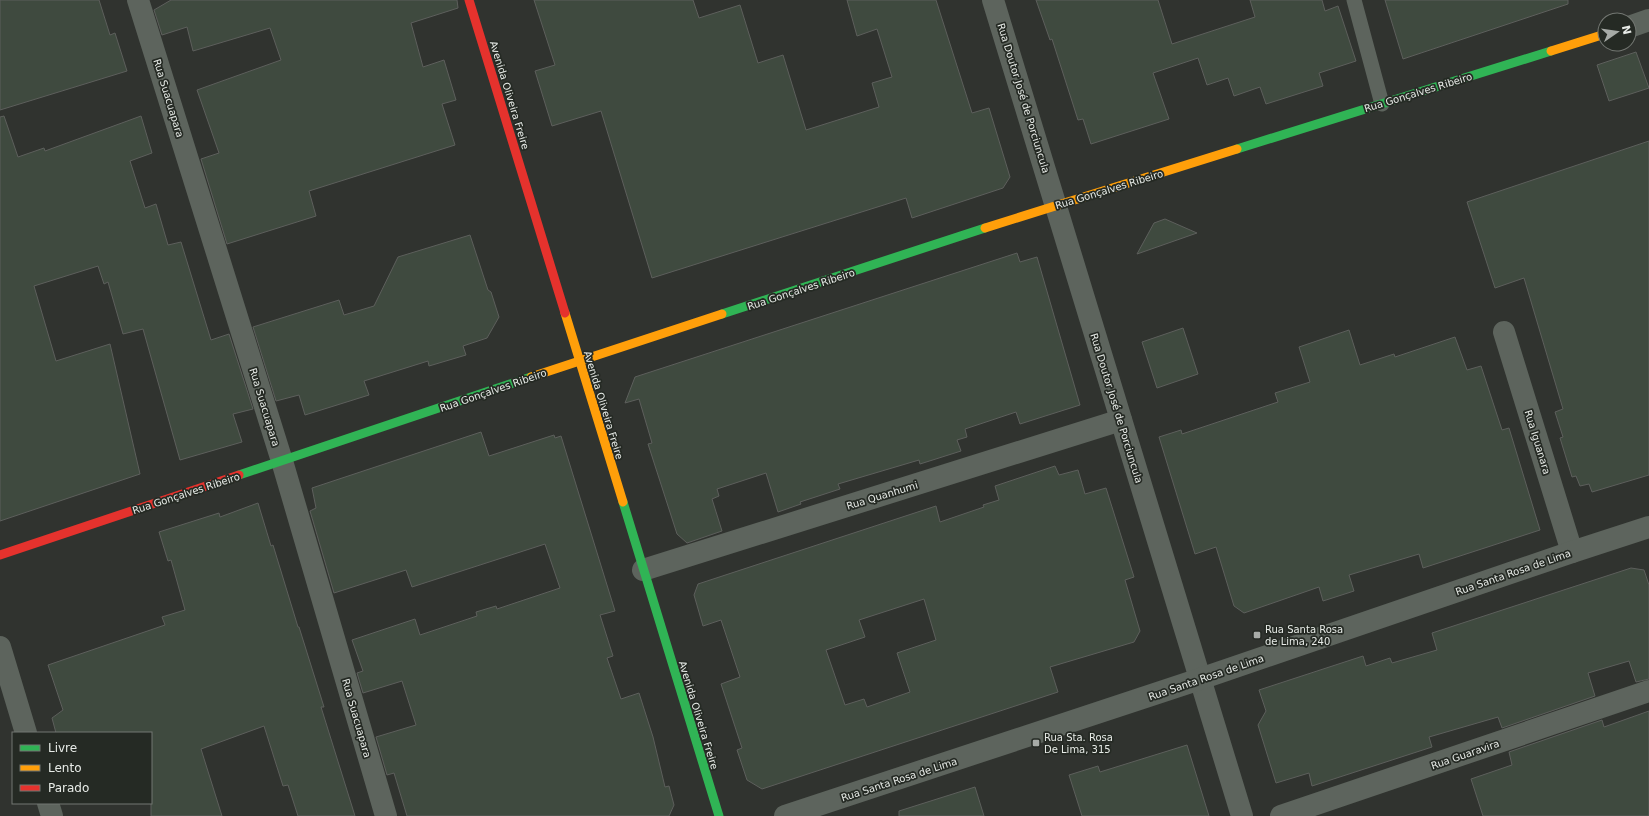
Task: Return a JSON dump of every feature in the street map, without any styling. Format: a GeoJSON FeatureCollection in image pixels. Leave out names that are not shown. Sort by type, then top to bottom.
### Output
{"type":"FeatureCollection","features":[{"type":"Feature","properties":{"kind":"street","name":"Rua Suacuapara"},"geometry":{"type":"LineString","coordinates":[[138,0],[282,461],[386,816]]}},
{"type":"Feature","properties":{"kind":"street","name":"Avenida Oliveira Freire"},"geometry":{"type":"LineString","coordinates":[[469,0],[719,816]]}},
{"type":"Feature","properties":{"kind":"street","name":"Rua Doutor José de Porciuncula"},"geometry":{"type":"LineString","coordinates":[[993,0],[1242,816]]}},
{"type":"Feature","properties":{"kind":"street"},"geometry":{"type":"LineString","coordinates":[[1637,24],[1649,20]]}},
{"type":"Feature","properties":{"kind":"street","name":"Rua Gonçalves Ribeiro"},"geometry":{"type":"LineString","coordinates":[[0,555],[579,361],[1056,205],[1597,37]]}},
{"type":"Feature","properties":{"kind":"street","name":"Rua Iguanara"},"geometry":{"type":"LineString","coordinates":[[1504,332],[1572,552]]}},
{"type":"Feature","properties":{"kind":"street","name":"Rua Quanhumi"},"geometry":{"type":"LineString","coordinates":[[643,570],[1121,420]]}},
{"type":"Feature","properties":{"kind":"street","name":"Rua Santa Rosa de Lima"},"geometry":{"type":"LineString","coordinates":[[785,816],[1200,679],[1649,527]]}},
{"type":"Feature","properties":{"kind":"street"},"geometry":{"type":"LineString","coordinates":[[0,647],[26,732]]}},
{"type":"Feature","properties":{"kind":"street","name":"Rua Guaravira"},"geometry":{"type":"LineString","coordinates":[[1281,816],[1649,692]]}},
{"type":"Feature","properties":{"kind":"street"},"geometry":{"type":"LineString","coordinates":[[48,804],[52,816]]}},
{"type":"Feature","properties":{"kind":"lane"},"geometry":{"type":"LineString","coordinates":[[1354,0],[1382,104]]}},
{"type":"Feature","properties":{"kind":"building"},"geometry":{"type":"Polygon","coordinates":[[[0,0],[99,0],[110,35],[115,33],[127,71],[0,110],[0,0]]]}},
{"type":"Feature","properties":{"kind":"building"},"geometry":{"type":"Polygon","coordinates":[[[171,0],[457,0],[458,8],[411,23],[423,67],[444,60],[456,100],[442,104],[455,145],[309,191],[316,216],[227,244],[201,159],[219,153],[197,90],[281,60],[270,28],[193,51],[187,27],[162,35],[154,10],[171,0]]]}},
{"type":"Feature","properties":{"kind":"building"},"geometry":{"type":"Polygon","coordinates":[[[534,0],[693,0],[699,18],[740,5],[758,63],[783,55],[806,130],[879,107],[872,83],[892,77],[877,29],[857,36],[847,0],[936,0],[972,113],[989,108],[1010,177],[1003,188],[912,218],[906,198],[652,278],[601,111],[552,126],[535,71],[555,65],[534,0]]]}},
{"type":"Feature","properties":{"kind":"building"},"geometry":{"type":"Polygon","coordinates":[[[1036,0],[1158,0],[1172,44],[1255,17],[1250,0],[1322,0],[1325,11],[1338,6],[1356,61],[1319,73],[1323,86],[1266,104],[1260,87],[1234,96],[1228,78],[1207,85],[1198,58],[1153,73],[1169,119],[1091,144],[1083,119],[1078,120],[1052,39],[1050,40],[1036,0]]]}},
{"type":"Feature","properties":{"kind":"building"},"geometry":{"type":"Polygon","coordinates":[[[1385,0],[1568,0],[1568,4],[1403,59],[1385,0]]]}},
{"type":"Feature","properties":{"kind":"building"},"geometry":{"type":"Polygon","coordinates":[[[1636,52],[1649,88],[1609,101],[1597,65],[1636,52]]]}},
{"type":"Feature","properties":{"kind":"building"},"geometry":{"type":"Polygon","coordinates":[[[4,116],[18,157],[44,148],[45,151],[141,116],[152,153],[130,161],[145,208],[156,204],[168,245],[181,242],[211,340],[229,334],[253,409],[233,414],[242,442],[180,460],[143,329],[123,334],[108,282],[104,284],[98,266],[34,286],[56,361],[110,344],[140,474],[0,521],[0,117],[4,116]]]}},
{"type":"Feature","properties":{"kind":"building"},"geometry":{"type":"Polygon","coordinates":[[[1649,141],[1649,475],[1592,492],[1589,484],[1580,486],[1576,476],[1572,477],[1560,438],[1563,437],[1555,412],[1563,409],[1524,278],[1495,288],[1467,202],[1649,141]]]}},
{"type":"Feature","properties":{"kind":"building"},"geometry":{"type":"Polygon","coordinates":[[[1165,219],[1197,233],[1137,254],[1154,223],[1165,219]]]}},
{"type":"Feature","properties":{"kind":"building"},"geometry":{"type":"Polygon","coordinates":[[[470,235],[488,290],[491,292],[499,317],[487,338],[463,346],[466,355],[429,366],[428,361],[364,381],[369,395],[305,415],[299,395],[276,401],[253,327],[339,300],[344,315],[374,306],[398,257],[470,235]]]}},
{"type":"Feature","properties":{"kind":"building"},"geometry":{"type":"Polygon","coordinates":[[[1017,253],[1020,262],[1037,257],[1080,405],[1020,424],[1016,412],[965,429],[967,437],[957,440],[961,451],[920,464],[919,460],[838,484],[840,489],[800,502],[801,504],[778,512],[766,473],[717,489],[719,496],[712,499],[722,531],[687,543],[677,534],[648,444],[652,443],[639,399],[625,403],[635,377],[1017,253]]]}},
{"type":"Feature","properties":{"kind":"building"},"geometry":{"type":"Polygon","coordinates":[[[1183,328],[1198,374],[1157,388],[1142,342],[1183,328]]]}},
{"type":"Feature","properties":{"kind":"building"},"geometry":{"type":"Polygon","coordinates":[[[1349,330],[1360,365],[1394,354],[1395,357],[1455,337],[1467,370],[1481,366],[1502,430],[1509,428],[1540,530],[1423,568],[1419,554],[1349,575],[1354,591],[1323,601],[1319,587],[1244,613],[1234,606],[1216,547],[1195,554],[1159,437],[1181,430],[1182,434],[1278,402],[1275,393],[1310,382],[1299,347],[1349,330]]]}},
{"type":"Feature","properties":{"kind":"building"},"geometry":{"type":"Polygon","coordinates":[[[481,432],[489,456],[554,435],[555,438],[561,436],[615,611],[600,615],[613,656],[607,658],[621,699],[639,693],[653,737],[665,787],[669,786],[674,805],[669,816],[407,816],[394,773],[387,775],[376,737],[416,725],[402,681],[363,693],[357,673],[363,671],[352,640],[415,619],[420,635],[477,616],[476,612],[496,606],[497,609],[560,588],[545,544],[412,587],[406,570],[334,593],[310,511],[316,508],[312,488],[481,432]]]}},
{"type":"Feature","properties":{"kind":"building"},"geometry":{"type":"Polygon","coordinates":[[[1055,466],[1059,475],[1078,470],[1085,494],[1106,488],[1134,577],[1125,580],[1140,631],[1134,642],[1050,667],[1058,692],[762,789],[747,780],[737,750],[742,748],[721,684],[740,677],[721,620],[703,626],[694,595],[698,584],[936,506],[940,522],[984,507],[983,505],[999,500],[995,486],[1055,466]],[[924,599],[859,620],[865,637],[826,650],[845,705],[864,699],[867,707],[910,692],[897,653],[936,640],[924,599]]]}},
{"type":"Feature","properties":{"kind":"building"},"geometry":{"type":"Polygon","coordinates":[[[258,503],[271,546],[273,545],[324,707],[321,707],[355,816],[298,816],[288,785],[283,786],[264,726],[201,749],[222,816],[151,816],[152,732],[56,732],[52,718],[63,710],[48,665],[165,625],[162,617],[185,610],[171,560],[168,561],[159,532],[219,513],[220,517],[258,503]]]}},
{"type":"Feature","properties":{"kind":"building"},"geometry":{"type":"Polygon","coordinates":[[[1631,568],[1644,570],[1649,585],[1649,679],[1636,682],[1629,661],[1588,673],[1595,696],[1502,728],[1498,717],[1429,737],[1432,747],[1312,786],[1309,773],[1276,783],[1258,725],[1266,711],[1259,690],[1363,656],[1366,666],[1390,658],[1392,663],[1437,650],[1432,633],[1631,568]]]}},
{"type":"Feature","properties":{"kind":"building"},"geometry":{"type":"Polygon","coordinates":[[[1649,711],[1649,816],[1483,816],[1471,779],[1512,765],[1509,752],[1602,720],[1604,727],[1649,711]]]}},
{"type":"Feature","properties":{"kind":"building"},"geometry":{"type":"Polygon","coordinates":[[[1187,745],[1209,816],[1082,816],[1069,775],[1098,766],[1100,772],[1187,745]]]}},
{"type":"Feature","properties":{"kind":"building"},"geometry":{"type":"Polygon","coordinates":[[[975,787],[984,816],[899,816],[899,811],[975,787]]]}},
{"type":"Feature","properties":{"kind":"traffic: fast"},"geometry":{"type":"LineString","coordinates":[[1237,149],[1551,51]]}},
{"type":"Feature","properties":{"kind":"traffic: fast"},"geometry":{"type":"LineString","coordinates":[[722,314],[985,228]]}},
{"type":"Feature","properties":{"kind":"traffic: fast"},"geometry":{"type":"LineString","coordinates":[[239,475],[531,377]]}},
{"type":"Feature","properties":{"kind":"traffic: fast"},"geometry":{"type":"LineString","coordinates":[[623,502],[719,816]]}},
{"type":"Feature","properties":{"kind":"traffic: slow"},"geometry":{"type":"LineString","coordinates":[[1551,51],[1597,37]]}},
{"type":"Feature","properties":{"kind":"traffic: slow"},"geometry":{"type":"LineString","coordinates":[[985,228],[1237,149]]}},
{"type":"Feature","properties":{"kind":"traffic: slow"},"geometry":{"type":"LineString","coordinates":[[565,313],[623,502]]}},
{"type":"Feature","properties":{"kind":"traffic: slow"},"geometry":{"type":"LineString","coordinates":[[531,377],[722,314]]}},
{"type":"Feature","properties":{"kind":"traffic: jam"},"geometry":{"type":"LineString","coordinates":[[469,0],[565,313]]}},
{"type":"Feature","properties":{"kind":"traffic: jam"},"geometry":{"type":"LineString","coordinates":[[0,555],[239,475]]}},
{"type":"Feature","properties":{"kind":"place","name":"Rua Santa Rosa de Lima, 240"},"geometry":{"type":"Point","coordinates":[1257,635]}},
{"type":"Feature","properties":{"kind":"place","name":"Rua Sta. Rosa De Lima, 315"},"geometry":{"type":"Point","coordinates":[1036,743]}}]}
